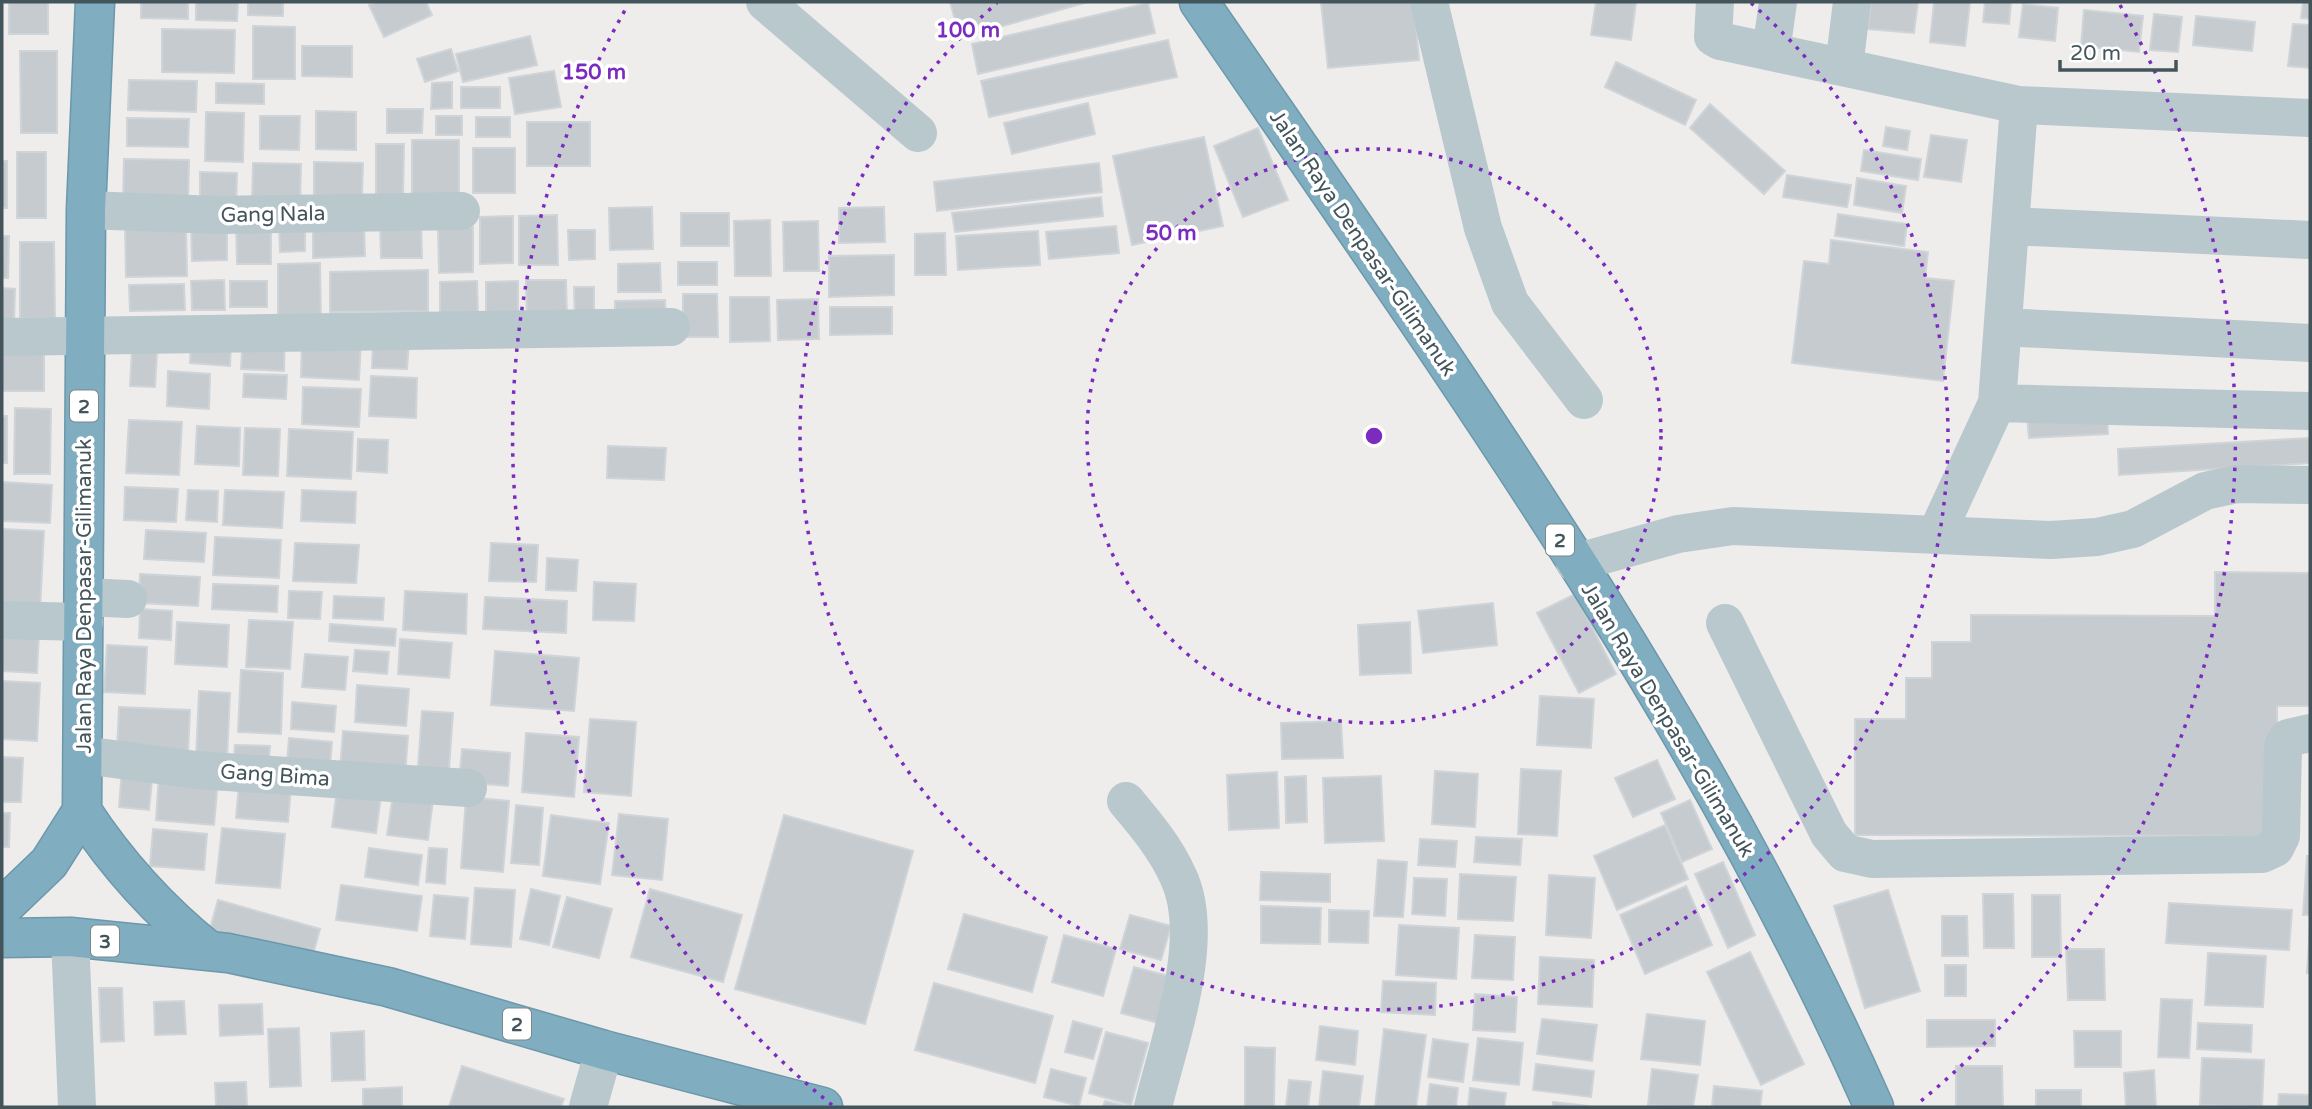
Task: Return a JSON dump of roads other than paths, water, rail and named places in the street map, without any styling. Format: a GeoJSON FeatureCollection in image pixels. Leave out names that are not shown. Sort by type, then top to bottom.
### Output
{"type":"FeatureCollection","features":[{"type":"Feature","properties":{"kind":"highway","name":"Jalan Raya Denpasar-Gilimanuk"},"geometry":{"type":"LineString","coordinates":[[82,811],[86,211],[95,2]]}},
{"type":"Feature","properties":{"kind":"highway","name":"Jalan Raya Denpasar-Gilimanuk"},"geometry":{"type":"LineString","coordinates":[[1199,2],[1486,424],[1687,744],[1748,852],[1841,1033],[1874,1107]]}},
{"type":"Feature","properties":{"kind":"highway"},"geometry":{"type":"LineString","coordinates":[[2,908],[49,863],[82,811]]}},
{"type":"Feature","properties":{"kind":"highway","name":"2"},"geometry":{"type":"LineString","coordinates":[[82,811],[108,852],[138,888],[172,922],[209,951],[388,986],[604,1050],[823,1107]]}},
{"type":"Feature","properties":{"kind":"highway","name":"3"},"geometry":{"type":"LineString","coordinates":[[2,938],[70,937],[209,951]]}},
{"type":"Feature","properties":{"kind":"street"},"geometry":{"type":"LineString","coordinates":[[765,2],[918,133]]}},
{"type":"Feature","properties":{"kind":"street"},"geometry":{"type":"LineString","coordinates":[[1429,2],[1483,228],[1510,303],[1584,400]]}},
{"type":"Feature","properties":{"kind":"street"},"geometry":{"type":"LineString","coordinates":[[1715,2],[1713,37],[1771,52],[2019,104],[2310,118]]}},
{"type":"Feature","properties":{"kind":"street"},"geometry":{"type":"LineString","coordinates":[[1771,52],[1778,2]]}},
{"type":"Feature","properties":{"kind":"street"},"geometry":{"type":"LineString","coordinates":[[1844,67],[1852,2]]}},
{"type":"Feature","properties":{"kind":"street"},"geometry":{"type":"LineString","coordinates":[[1936,535],[1997,402],[2019,104]]}},
{"type":"Feature","properties":{"kind":"street","name":"Gang Nala"},"geometry":{"type":"LineString","coordinates":[[86,211],[218,215],[461,211]]}},
{"type":"Feature","properties":{"kind":"street"},"geometry":{"type":"LineString","coordinates":[[2010,226],[2310,240]]}},
{"type":"Feature","properties":{"kind":"street"},"geometry":{"type":"LineString","coordinates":[[2,337],[671,327]]}},
{"type":"Feature","properties":{"kind":"street"},"geometry":{"type":"LineString","coordinates":[[2003,327],[2310,343]]}},
{"type":"Feature","properties":{"kind":"street"},"geometry":{"type":"LineString","coordinates":[[1997,402],[2310,411]]}},
{"type":"Feature","properties":{"kind":"street"},"geometry":{"type":"LineString","coordinates":[[1575,562],[1678,534],[1733,526],[2051,540],[2097,537],[2133,528],[2205,491],[2237,484],[2310,485]]}},
{"type":"Feature","properties":{"kind":"street"},"geometry":{"type":"LineString","coordinates":[[2,620],[84,610],[128,599]]}},
{"type":"Feature","properties":{"kind":"street"},"geometry":{"type":"LineString","coordinates":[[1724,623],[1829,834],[1845,853],[1872,859],[2263,854],[2275,848],[2281,836],[2283,746],[2288,738],[2310,733]]}},
{"type":"Feature","properties":{"kind":"street","name":"Gang Bima"},"geometry":{"type":"LineString","coordinates":[[83,755],[197,769],[468,788]]}},
{"type":"Feature","properties":{"kind":"street"},"geometry":{"type":"LineString","coordinates":[[1126,801],[1159,840],[1180,878],[1190,927],[1183,979],[1153,1107]]}},
{"type":"Feature","properties":{"kind":"street"},"geometry":{"type":"LineString","coordinates":[[70,937],[77,1107]]}},
{"type":"Feature","properties":{"kind":"street"},"geometry":{"type":"LineString","coordinates":[[588,1107],[604,1050]]}}]}
